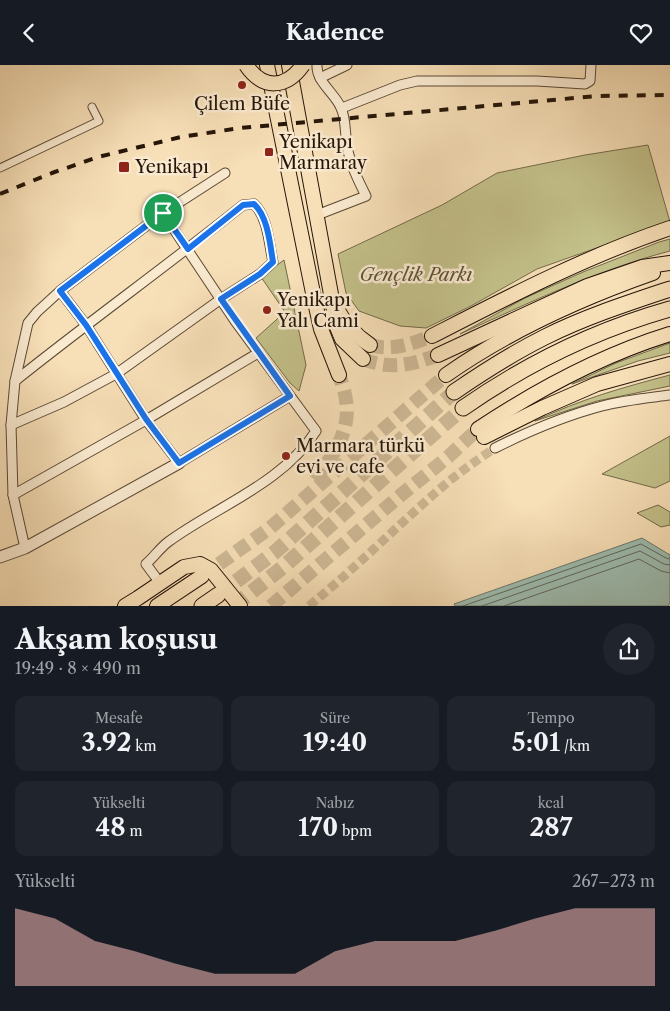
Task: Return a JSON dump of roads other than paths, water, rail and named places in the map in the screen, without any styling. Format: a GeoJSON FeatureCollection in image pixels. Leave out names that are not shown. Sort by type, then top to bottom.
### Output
{"type":"FeatureCollection","features":[{"type":"Feature","properties":{"kind":"highway"},"geometry":{"type":"LineString","coordinates":[[454,392],[504,360],[545,337],[596,315],[670,289]]}},
{"type":"Feature","properties":{"kind":"highway"},"geometry":{"type":"LineString","coordinates":[[463,408],[520,371],[571,345],[624,323],[670,309]]}},
{"type":"Feature","properties":{"kind":"highway"},"geometry":{"type":"LineString","coordinates":[[202,606],[218,595]]}},
{"type":"Feature","properties":{"kind":"main road"},"geometry":{"type":"LineString","coordinates":[[246,65],[255,77],[275,84],[291,79],[303,65]]}},
{"type":"Feature","properties":{"kind":"main road"},"geometry":{"type":"LineString","coordinates":[[267,65],[321,329],[339,375]]}},
{"type":"Feature","properties":{"kind":"main road"},"geometry":{"type":"LineString","coordinates":[[289,65],[337,327],[342,339],[363,359]]}},
{"type":"Feature","properties":{"kind":"main road"},"geometry":{"type":"LineString","coordinates":[[432,336],[540,281],[592,257],[670,228]]}},
{"type":"Feature","properties":{"kind":"main road"},"geometry":{"type":"LineString","coordinates":[[438,355],[587,286],[642,267],[670,265]]}},
{"type":"Feature","properties":{"kind":"main road"},"geometry":{"type":"LineString","coordinates":[[446,375],[514,332],[560,309],[670,265]]}},
{"type":"Feature","properties":{"kind":"main road"},"geometry":{"type":"LineString","coordinates":[[332,300],[350,328],[370,345]]}},
{"type":"Feature","properties":{"kind":"main road"},"geometry":{"type":"LineString","coordinates":[[670,333],[626,350],[553,383],[512,407],[481,433],[597,384],[670,364]]}},
{"type":"Feature","properties":{"kind":"main road"},"geometry":{"type":"LineString","coordinates":[[125,606],[184,567],[200,564],[211,570],[240,606]]}},
{"type":"Feature","properties":{"kind":"main road"},"geometry":{"type":"LineString","coordinates":[[157,606],[202,576]]}},
{"type":"Feature","properties":{"kind":"street"},"geometry":{"type":"LineString","coordinates":[[317,65],[316,70],[320,78],[342,108],[352,165],[366,196],[317,215]]}},
{"type":"Feature","properties":{"kind":"street"},"geometry":{"type":"LineString","coordinates":[[320,78],[347,65]]}},
{"type":"Feature","properties":{"kind":"street"},"geometry":{"type":"LineString","coordinates":[[342,108],[400,85],[417,81],[537,81],[585,84],[590,81],[591,65]]}},
{"type":"Feature","properties":{"kind":"street"},"geometry":{"type":"LineString","coordinates":[[0,168],[99,121],[92,107]]}},
{"type":"Feature","properties":{"kind":"street"},"geometry":{"type":"LineString","coordinates":[[25,548],[13,495],[11,425],[15,381],[28,323],[37,311],[60,291],[163,213],[225,173]]}},
{"type":"Feature","properties":{"kind":"street"},"geometry":{"type":"LineString","coordinates":[[11,425],[64,403],[116,374],[221,299],[260,274],[273,262],[266,225],[259,209],[254,204],[243,205],[15,381]]}},
{"type":"Feature","properties":{"kind":"street"},"geometry":{"type":"LineString","coordinates":[[160,583],[146,564],[168,543],[247,493],[280,469],[299,454],[316,431],[258,353],[163,213]]}},
{"type":"Feature","properties":{"kind":"street"},"geometry":{"type":"LineString","coordinates":[[60,291],[86,325],[146,419],[179,463]]}},
{"type":"Feature","properties":{"kind":"street"},"geometry":{"type":"LineString","coordinates":[[13,495],[258,353]]}},
{"type":"Feature","properties":{"kind":"street"},"geometry":{"type":"LineString","coordinates":[[495,448],[527,432],[566,417],[603,406],[670,395]]}},
{"type":"Feature","properties":{"kind":"street"},"geometry":{"type":"LineString","coordinates":[[0,557],[25,548],[179,463],[290,396]]}},
{"type":"Feature","properties":{"kind":"water"},"geometry":{"type":"Polygon","coordinates":[[[642,538],[670,555],[670,603],[668,606],[455,606],[454,604],[642,538]]]}},
{"type":"Feature","properties":{"kind":"tunnel"},"geometry":{"type":"LineString","coordinates":[[370,345],[394,347],[432,336]]}},
{"type":"Feature","properties":{"kind":"tunnel"},"geometry":{"type":"LineString","coordinates":[[363,359],[383,364],[401,365],[438,355]]}},
{"type":"Feature","properties":{"kind":"tunnel"},"geometry":{"type":"LineString","coordinates":[[315,480],[333,454],[344,431],[347,406],[339,375]]}},
{"type":"Feature","properties":{"kind":"tunnel"},"geometry":{"type":"LineString","coordinates":[[202,576],[270,528],[446,375]]}},
{"type":"Feature","properties":{"kind":"tunnel"},"geometry":{"type":"LineString","coordinates":[[218,595],[275,552],[454,392]]}},
{"type":"Feature","properties":{"kind":"tunnel"},"geometry":{"type":"LineString","coordinates":[[234,606],[283,567],[463,408]]}},
{"type":"Feature","properties":{"kind":"tunnel"},"geometry":{"type":"LineString","coordinates":[[271,606],[448,457],[478,429]]}},
{"type":"Feature","properties":{"kind":"tunnel"},"geometry":{"type":"LineString","coordinates":[[309,606],[441,488],[495,448]]}},
{"type":"Feature","properties":{"kind":"railway"},"geometry":{"type":"LineString","coordinates":[[0,194],[98,157],[181,137],[240,128],[597,96],[670,95]]}},
{"type":"Feature","properties":{"kind":"place","name":"Çilem Büfe"},"geometry":{"type":"Point","coordinates":[242,85]}},
{"type":"Feature","properties":{"kind":"place","name":"Yenikapı Marmaray"},"geometry":{"type":"Point","coordinates":[269,152]}},
{"type":"Feature","properties":{"kind":"place","name":"Yenikapı"},"geometry":{"type":"Point","coordinates":[124,167]}},
{"type":"Feature","properties":{"kind":"place","name":"Yenikapı Yalı Cami"},"geometry":{"type":"Point","coordinates":[267,310]}},
{"type":"Feature","properties":{"kind":"place","name":"Marmara türkü evi ve cafe"},"geometry":{"type":"Point","coordinates":[286,456]}},
{"type":"Feature","properties":{"kind":"park label","name":"Gençlik Parkı"},"geometry":{"type":"Point","coordinates":[416,275]}}]}
